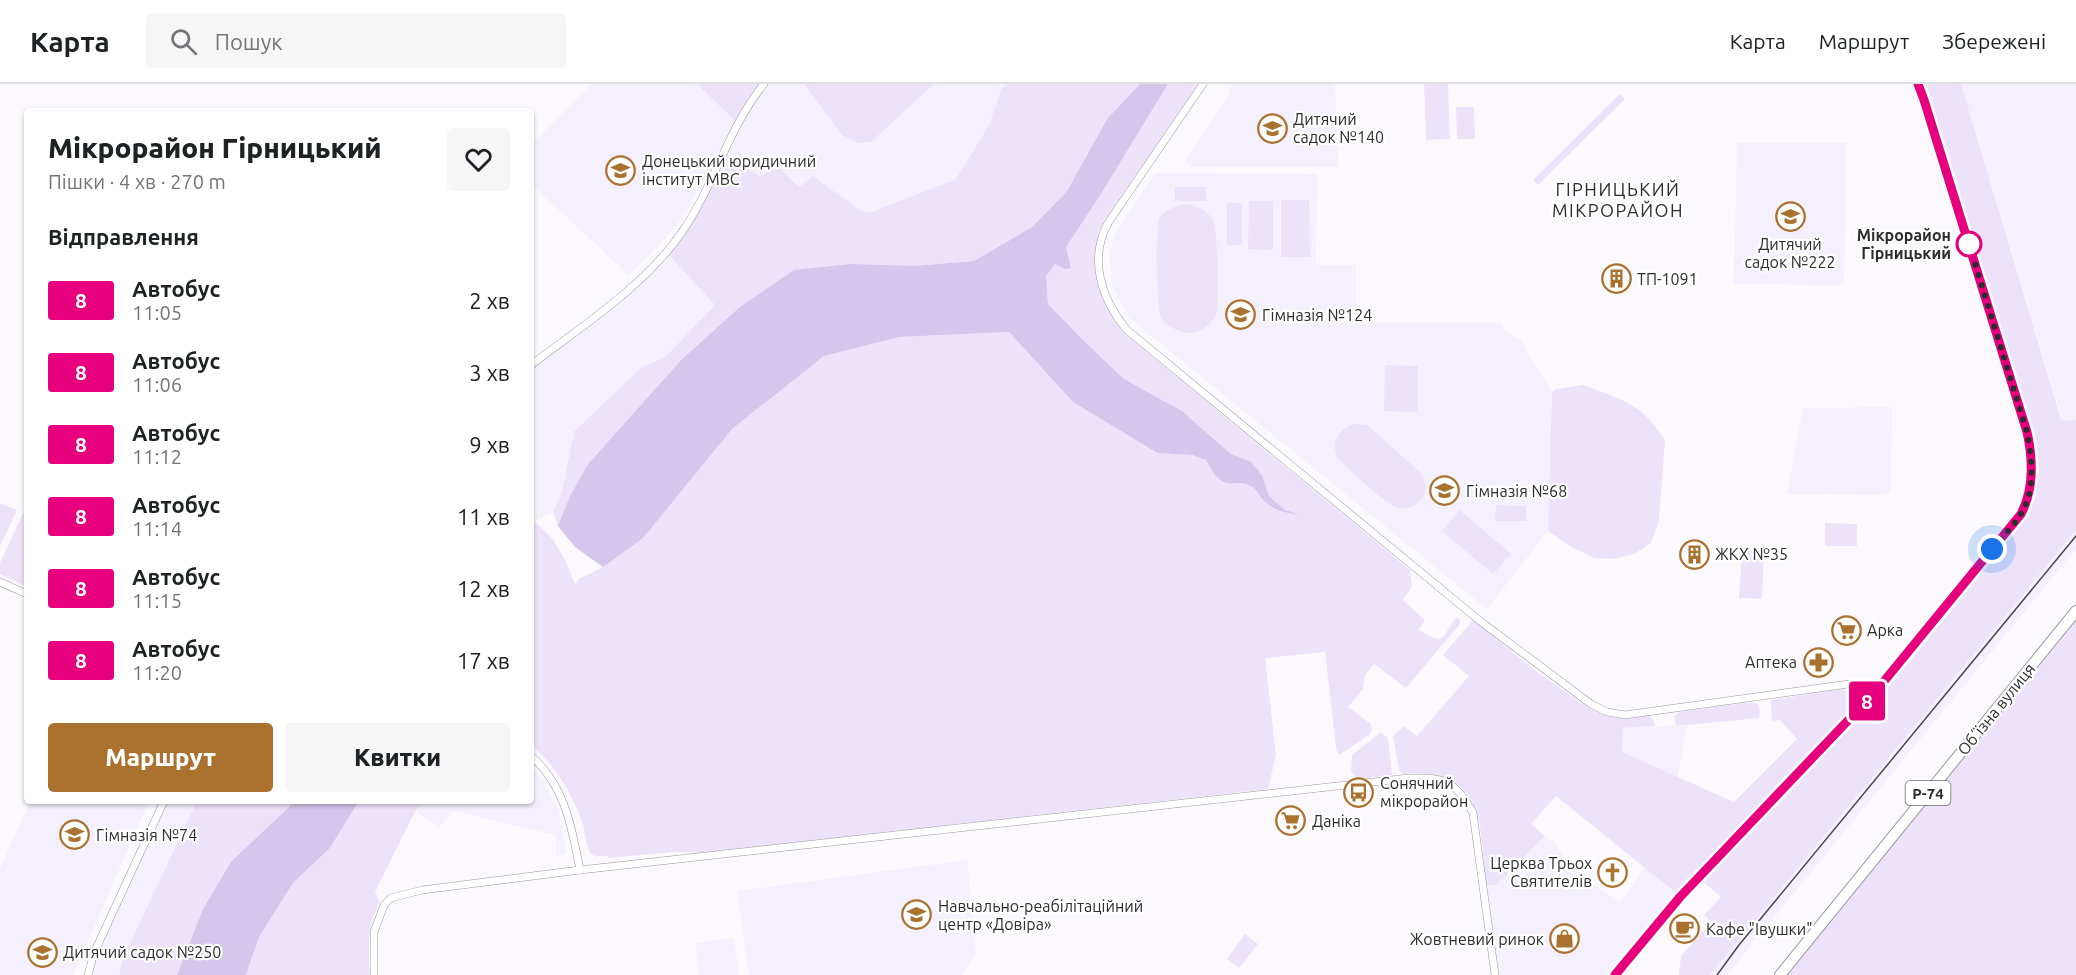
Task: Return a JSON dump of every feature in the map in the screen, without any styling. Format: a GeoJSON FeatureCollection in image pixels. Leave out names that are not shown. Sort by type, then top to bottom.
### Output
{"type":"FeatureCollection","features":[{"type":"Feature","properties":{"kind":"main road","name":"Обʼїзна вулиця"},"geometry":{"type":"LineString","coordinates":[[1780,975],[2076,610]]}},
{"type":"Feature","properties":{"kind":"street"},"geometry":{"type":"LineString","coordinates":[[534,363],[633,286],[680,235],[691,218],[738,124],[764,84]]}},
{"type":"Feature","properties":{"kind":"street"},"geometry":{"type":"LineString","coordinates":[[1203,84],[1103,232],[1098,253],[1098,267],[1103,290],[1116,317],[1127,330],[1480,621],[1591,704],[1607,712],[1625,715],[1849,684],[1876,691]]}},
{"type":"Feature","properties":{"kind":"street"},"geometry":{"type":"LineString","coordinates":[[1615,975],[1680,897],[1876,691],[2021,514],[2027,502],[2030,489],[2031,452],[2027,432],[1918,84]]}},
{"type":"Feature","properties":{"kind":"street"},"geometry":{"type":"LineString","coordinates":[[0,582],[24,593]]}},
{"type":"Feature","properties":{"kind":"street"},"geometry":{"type":"LineString","coordinates":[[534,759],[553,781],[569,814],[579,870]]}},
{"type":"Feature","properties":{"kind":"street"},"geometry":{"type":"LineString","coordinates":[[374,975],[374,932],[384,905],[391,898],[422,890],[579,870],[1409,778],[1432,778],[1457,789],[1464,795],[1473,813],[1495,975]]}},
{"type":"Feature","properties":{"kind":"street"},"geometry":{"type":"LineString","coordinates":[[88,975],[94,953],[163,804]]}},
{"type":"Feature","properties":{"kind":"shaded area","name":"Донецький юридичний інститут МВС"},"geometry":{"type":"Polygon","coordinates":[[[593,84],[697,84],[736,122],[685,214],[660,245],[629,275],[534,187],[534,142],[593,84]]]}},
{"type":"Feature","properties":{"kind":"shaded area"},"geometry":{"type":"Polygon","coordinates":[[[697,84],[761,84],[736,122],[697,84]]]}},
{"type":"Feature","properties":{"kind":"shaded area"},"geometry":{"type":"Polygon","coordinates":[[[764,84],[804,84],[842,135],[849,139],[871,142],[934,84],[1008,84],[1001,89],[989,125],[956,179],[872,212],[861,211],[813,176],[799,187],[761,178],[724,154],[764,84]]]}},
{"type":"Feature","properties":{"kind":"shaded area"},"geometry":{"type":"Polygon","coordinates":[[[804,84],[934,84],[871,142],[857,143],[842,135],[804,84]]]}},
{"type":"Feature","properties":{"kind":"shaded area"},"geometry":{"type":"Polygon","coordinates":[[[1008,84],[1140,84],[1107,119],[1067,191],[1032,227],[974,261],[913,266],[794,270],[741,306],[682,359],[588,464],[570,496],[558,526],[553,512],[562,492],[574,431],[641,368],[665,357],[715,305],[666,252],[680,235],[724,154],[761,177],[775,164],[799,187],[813,176],[861,211],[872,212],[956,179],[989,125],[1001,89],[1008,84]]]}},
{"type":"Feature","properties":{"kind":"shaded area"},"geometry":{"type":"Polygon","coordinates":[[[1140,84],[1168,84],[1066,247],[1071,268],[1065,269],[1055,264],[1046,276],[1048,304],[1124,379],[1182,411],[1231,454],[1251,462],[1262,475],[1269,496],[1285,510],[1298,514],[1275,509],[1248,485],[1225,483],[1213,472],[1206,460],[1192,455],[1157,453],[1073,402],[1009,332],[899,337],[824,356],[732,429],[643,538],[603,567],[575,547],[558,526],[570,496],[588,464],[682,359],[741,306],[794,270],[851,264],[913,266],[974,261],[1032,227],[1067,191],[1107,119],[1140,84]]]}},
{"type":"Feature","properties":{"kind":"shaded area"},"geometry":{"type":"Polygon","coordinates":[[[1168,84],[1198,84],[1104,221],[1095,251],[1097,280],[1101,294],[1124,333],[1410,570],[1412,586],[1403,600],[1425,620],[1419,630],[1439,639],[1457,617],[1460,624],[1406,688],[1374,664],[1365,675],[1363,689],[1348,707],[1371,724],[1372,730],[1369,735],[1339,755],[1336,748],[1325,652],[1265,658],[1276,755],[1268,789],[699,853],[674,852],[608,858],[608,856],[591,854],[582,822],[568,790],[548,761],[534,748],[534,521],[552,538],[575,584],[579,579],[603,567],[692,477],[732,429],[824,356],[899,337],[1009,332],[1073,402],[1156,453],[1192,455],[1206,460],[1213,472],[1225,483],[1248,485],[1256,490],[1267,503],[1278,508],[1294,513],[1285,510],[1269,496],[1262,475],[1251,463],[1231,454],[1182,411],[1124,379],[1048,304],[1046,276],[1101,194],[1168,84]]]}},
{"type":"Feature","properties":{"kind":"shaded area","name":"Дитячий садок №140"},"geometry":{"type":"Polygon","coordinates":[[[1232,84],[1335,84],[1338,167],[1191,167],[1185,162],[1228,95],[1232,84]]]}},
{"type":"Feature","properties":{"kind":"shaded area"},"geometry":{"type":"Polygon","coordinates":[[[1424,84],[1448,84],[1450,139],[1426,140],[1424,84]]]}},
{"type":"Feature","properties":{"kind":"shaded area"},"geometry":{"type":"Polygon","coordinates":[[[1925,84],[1961,84],[2061,419],[2065,421],[2076,419],[2076,530],[1710,975],[1679,975],[1681,956],[1711,922],[1704,915],[1721,897],[1703,882],[1869,708],[2025,518],[2036,487],[2037,465],[2033,432],[1925,84]]]}},
{"type":"Feature","properties":{"kind":"shaded area"},"geometry":{"type":"Polygon","coordinates":[[[1961,84],[2076,84],[2076,419],[2065,421],[2062,419],[1961,84]]]}},
{"type":"Feature","properties":{"kind":"shaded area"},"geometry":{"type":"Polygon","coordinates":[[[1620,94],[1625,99],[1538,185],[1533,180],[1620,94]]]}},
{"type":"Feature","properties":{"kind":"shaded area"},"geometry":{"type":"Polygon","coordinates":[[[1456,107],[1474,107],[1475,139],[1457,139],[1456,107]]]}},
{"type":"Feature","properties":{"kind":"shaded area","name":"Дитячий садок №222"},"geometry":{"type":"Polygon","coordinates":[[[1737,143],[1846,143],[1844,285],[1734,284],[1737,143]]]}},
{"type":"Feature","properties":{"kind":"shaded area"},"geometry":{"type":"Polygon","coordinates":[[[1155,173],[1317,174],[1316,265],[1356,265],[1356,323],[1501,323],[1505,331],[1521,341],[1552,392],[1548,531],[1487,609],[1129,318],[1112,286],[1110,253],[1114,235],[1155,173]]]}},
{"type":"Feature","properties":{"kind":"shaded area"},"geometry":{"type":"Polygon","coordinates":[[[1175,187],[1206,187],[1206,201],[1175,201],[1175,187]]]}},
{"type":"Feature","properties":{"kind":"shaded area"},"geometry":{"type":"Polygon","coordinates":[[[1281,200],[1309,200],[1310,257],[1281,257],[1281,200]]]}},
{"type":"Feature","properties":{"kind":"shaded area"},"geometry":{"type":"Polygon","coordinates":[[[1249,201],[1273,201],[1273,250],[1248,249],[1249,201]]]}},
{"type":"Feature","properties":{"kind":"shaded area"},"geometry":{"type":"Polygon","coordinates":[[[1227,203],[1242,203],[1242,245],[1227,245],[1227,203]]]}},
{"type":"Feature","properties":{"kind":"shaded area"},"geometry":{"type":"Polygon","coordinates":[[[1184,204],[1197,207],[1209,214],[1214,222],[1216,238],[1217,313],[1205,327],[1192,333],[1173,328],[1161,317],[1157,284],[1160,217],[1168,210],[1184,204]]]}},
{"type":"Feature","properties":{"kind":"shaded area"},"geometry":{"type":"Polygon","coordinates":[[[666,252],[715,305],[665,357],[641,368],[574,430],[562,492],[553,512],[534,522],[534,363],[633,287],[666,252]]]}},
{"type":"Feature","properties":{"kind":"shaded area"},"geometry":{"type":"Polygon","coordinates":[[[1385,365],[1418,366],[1417,412],[1384,411],[1385,365]]]}},
{"type":"Feature","properties":{"kind":"shaded area"},"geometry":{"type":"Polygon","coordinates":[[[1584,385],[1633,406],[1650,420],[1665,440],[1659,521],[1651,543],[1634,554],[1614,559],[1594,558],[1571,547],[1548,531],[1552,392],[1556,389],[1584,385]]]}},
{"type":"Feature","properties":{"kind":"shaded area"},"geometry":{"type":"Polygon","coordinates":[[[1892,407],[1891,492],[1880,495],[1787,494],[1803,408],[1892,407]]]}},
{"type":"Feature","properties":{"kind":"shaded area"},"geometry":{"type":"Polygon","coordinates":[[[1353,424],[1367,425],[1421,473],[1425,490],[1419,502],[1406,508],[1399,508],[1391,504],[1338,459],[1335,448],[1337,438],[1343,430],[1353,424]]]}},
{"type":"Feature","properties":{"kind":"shaded area"},"geometry":{"type":"Polygon","coordinates":[[[0,503],[17,510],[0,546],[0,503]]]}},
{"type":"Feature","properties":{"kind":"shaded area"},"geometry":{"type":"Polygon","coordinates":[[[1496,505],[1526,506],[1526,521],[1495,521],[1496,505]]]}},
{"type":"Feature","properties":{"kind":"shaded area"},"geometry":{"type":"Polygon","coordinates":[[[1460,510],[1511,554],[1493,574],[1442,531],[1460,510]]]}},
{"type":"Feature","properties":{"kind":"shaded area"},"geometry":{"type":"Polygon","coordinates":[[[23,513],[24,586],[0,574],[0,563],[23,513]]]}},
{"type":"Feature","properties":{"kind":"shaded area"},"geometry":{"type":"Polygon","coordinates":[[[1825,523],[1857,524],[1857,546],[1825,546],[1825,523]]]}},
{"type":"Feature","properties":{"kind":"shaded area"},"geometry":{"type":"Polygon","coordinates":[[[2076,530],[2076,549],[1727,975],[1710,975],[2076,530]]]}},
{"type":"Feature","properties":{"kind":"shaded area"},"geometry":{"type":"Polygon","coordinates":[[[1742,550],[1764,551],[1762,599],[1739,598],[1742,550]]]}},
{"type":"Feature","properties":{"kind":"shaded area"},"geometry":{"type":"Polygon","coordinates":[[[2076,611],[2076,975],[1780,975],[2076,611]]]}},
{"type":"Feature","properties":{"kind":"shaded area"},"geometry":{"type":"Polygon","coordinates":[[[1473,620],[1537,672],[1589,708],[1606,716],[1617,718],[1649,716],[1653,719],[1655,726],[1623,728],[1622,752],[1734,802],[1797,739],[1780,720],[1772,721],[1771,700],[1841,689],[1853,693],[1857,701],[1676,893],[1556,796],[1531,824],[1545,836],[1496,885],[1486,885],[1479,820],[1473,803],[1463,789],[1449,780],[1429,774],[1402,774],[1399,771],[1393,736],[1404,726],[1417,736],[1469,676],[1443,655],[1473,620]]]}},
{"type":"Feature","properties":{"kind":"shaded area"},"geometry":{"type":"Polygon","coordinates":[[[1752,702],[1759,708],[1759,718],[1676,725],[1674,716],[1679,712],[1752,702]]]}},
{"type":"Feature","properties":{"kind":"shaded area"},"geometry":{"type":"Polygon","coordinates":[[[1687,725],[1678,777],[1621,752],[1623,728],[1687,725]]]}},
{"type":"Feature","properties":{"kind":"shaded area"},"geometry":{"type":"Polygon","coordinates":[[[1381,732],[1388,738],[1392,775],[1357,779],[1351,771],[1352,755],[1381,732]]]}},
{"type":"Feature","properties":{"kind":"shaded area"},"geometry":{"type":"Polygon","coordinates":[[[534,771],[544,783],[559,811],[566,852],[564,855],[556,855],[556,835],[453,811],[439,828],[416,811],[422,804],[534,804],[534,771]]]}},
{"type":"Feature","properties":{"kind":"shaded area","name":"Гімназія №74"},"geometry":{"type":"Polygon","coordinates":[[[29,804],[148,804],[73,975],[0,975],[0,869],[29,804]]]}},
{"type":"Feature","properties":{"kind":"shaded area"},"geometry":{"type":"Polygon","coordinates":[[[163,804],[196,804],[124,956],[119,975],[88,975],[163,804]]]}},
{"type":"Feature","properties":{"kind":"shaded area"},"geometry":{"type":"Polygon","coordinates":[[[196,804],[290,804],[203,909],[177,975],[119,975],[124,956],[196,804]]]}},
{"type":"Feature","properties":{"kind":"shaded area"},"geometry":{"type":"Polygon","coordinates":[[[291,804],[357,804],[330,848],[293,883],[259,937],[246,975],[177,975],[203,909],[231,862],[291,804]]]}},
{"type":"Feature","properties":{"kind":"shaded area"},"geometry":{"type":"Polygon","coordinates":[[[357,804],[422,804],[415,811],[375,892],[380,902],[371,928],[370,975],[246,975],[259,937],[293,883],[330,848],[357,804]]]}},
{"type":"Feature","properties":{"kind":"shaded area","name":"Жовтневий ринок"},"geometry":{"type":"Polygon","coordinates":[[[1545,836],[1552,840],[1572,867],[1620,903],[1645,868],[1676,893],[1606,975],[1497,975],[1486,885],[1496,885],[1545,836]]]}},
{"type":"Feature","properties":{"kind":"shaded area"},"geometry":{"type":"Polygon","coordinates":[[[967,860],[976,955],[962,975],[749,975],[737,891],[967,860]]]}},
{"type":"Feature","properties":{"kind":"shaded area"},"geometry":{"type":"Polygon","coordinates":[[[1245,934],[1258,944],[1239,968],[1227,959],[1245,934]]]}},
{"type":"Feature","properties":{"kind":"shaded area"},"geometry":{"type":"Polygon","coordinates":[[[734,938],[739,975],[699,975],[695,943],[734,938]]]}},
{"type":"Feature","properties":{"kind":"tram line"},"geometry":{"type":"LineString","coordinates":[[1717,975],[1739,945],[2076,536]]}},
{"type":"Feature","properties":{"kind":"bus line","name":"8"},"geometry":{"type":"LineString","coordinates":[[1615,975],[1680,897],[1876,691],[2021,514],[2027,502],[2030,489],[2031,452],[2027,432],[1918,84]]}},
{"type":"Feature","properties":{"kind":"place","name":"Дитячий садок №140"},"geometry":{"type":"Point","coordinates":[1272,128]}},
{"type":"Feature","properties":{"kind":"place","name":"Донецький юридичний інститут МВС"},"geometry":{"type":"Point","coordinates":[621,170]}},
{"type":"Feature","properties":{"kind":"place","name":"Дитячий садок №222"},"geometry":{"type":"Point","coordinates":[1790,216]}},
{"type":"Feature","properties":{"kind":"place","name":"Мiкрорайон Гiрницький"},"geometry":{"type":"Point","coordinates":[1969,244]}},
{"type":"Feature","properties":{"kind":"place","name":"ТП-1091"},"geometry":{"type":"Point","coordinates":[1616,279]}},
{"type":"Feature","properties":{"kind":"place","name":"Гімназія №124"},"geometry":{"type":"Point","coordinates":[1241,315]}},
{"type":"Feature","properties":{"kind":"place","name":"Гімназія №68"},"geometry":{"type":"Point","coordinates":[1445,491]}},
{"type":"Feature","properties":{"kind":"place","name":"ЖКХ №35"},"geometry":{"type":"Point","coordinates":[1694,554]}},
{"type":"Feature","properties":{"kind":"place","name":"Арка"},"geometry":{"type":"Point","coordinates":[1846,630]}},
{"type":"Feature","properties":{"kind":"place","name":"Аптека"},"geometry":{"type":"Point","coordinates":[1818,662]}},
{"type":"Feature","properties":{"kind":"place","name":"Сонячний мікрорайон"},"geometry":{"type":"Point","coordinates":[1359,792]}},
{"type":"Feature","properties":{"kind":"place","name":"Даніка"},"geometry":{"type":"Point","coordinates":[1291,821]}},
{"type":"Feature","properties":{"kind":"place","name":"Гімназія №74"},"geometry":{"type":"Point","coordinates":[75,835]}},
{"type":"Feature","properties":{"kind":"place","name":"Церква Трьох Святителів"},"geometry":{"type":"Point","coordinates":[1613,872]}},
{"type":"Feature","properties":{"kind":"place","name":"Навчально-реабілітаційний центр «Довіра»"},"geometry":{"type":"Point","coordinates":[917,915]}},
{"type":"Feature","properties":{"kind":"place","name":"Кафе \"Івушки\""},"geometry":{"type":"Point","coordinates":[1685,929]}},
{"type":"Feature","properties":{"kind":"place","name":"Жовтневий ринок"},"geometry":{"type":"Point","coordinates":[1565,939]}},
{"type":"Feature","properties":{"kind":"place","name":"Дитячий садок №250"},"geometry":{"type":"Point","coordinates":[42,952]}},
{"type":"Feature","properties":{"kind":"district","name":"ГІРНИЦЬКИЙ МІКРОРАЙОН"},"geometry":{"type":"Point","coordinates":[1618,199]}},
{"type":"Feature","properties":{"kind":"route"},"geometry":{"type":"LineString","coordinates":[[1969,244],[2027,432],[2031,452],[2030,489],[2027,502],[2021,514],[1992,549]]}}]}
